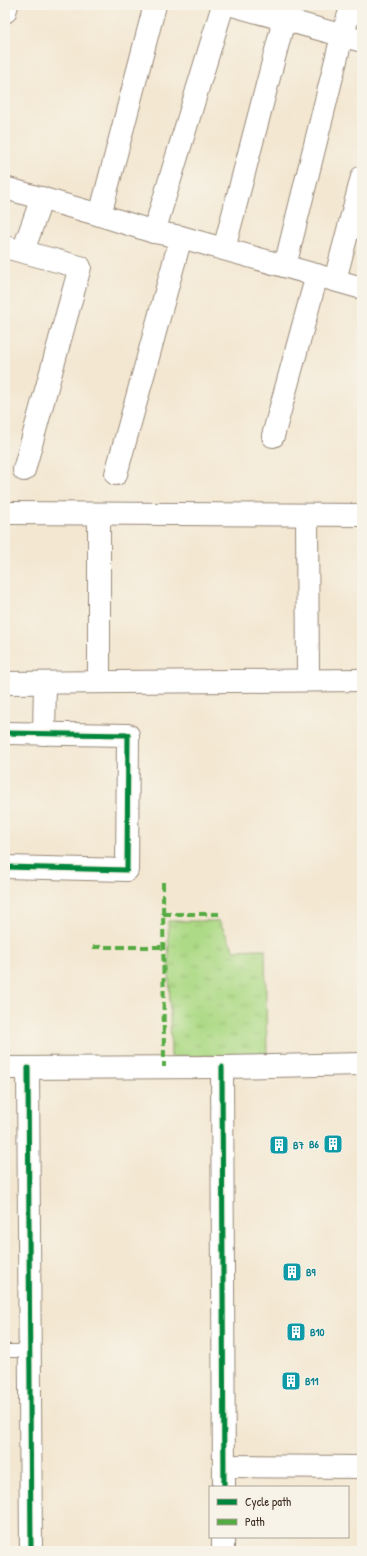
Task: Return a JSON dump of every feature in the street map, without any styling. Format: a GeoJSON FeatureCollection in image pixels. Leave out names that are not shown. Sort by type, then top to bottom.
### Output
{"type":"FeatureCollection","features":[{"type":"Feature","properties":{"kind":"street"},"geometry":{"type":"LineString","coordinates":[[5,12],[7,5]]}},
{"type":"Feature","properties":{"kind":"street"},"geometry":{"type":"LineString","coordinates":[[100,214],[155,5]]}},
{"type":"Feature","properties":{"kind":"street"},"geometry":{"type":"LineString","coordinates":[[154,232],[223,5]]}},
{"type":"Feature","properties":{"kind":"street"},"geometry":{"type":"LineString","coordinates":[[232,5],[352,39]]}},
{"type":"Feature","properties":{"kind":"street"},"geometry":{"type":"LineString","coordinates":[[285,266],[352,39],[352,5]]}},
{"type":"Feature","properties":{"kind":"street"},"geometry":{"type":"LineString","coordinates":[[224,249],[284,20]]}},
{"type":"Feature","properties":{"kind":"street"},"geometry":{"type":"LineString","coordinates":[[273,436],[326,278],[362,177]]}},
{"type":"Feature","properties":{"kind":"street"},"geometry":{"type":"LineString","coordinates":[[5,188],[100,214],[154,232],[181,237],[362,288]]}},
{"type":"Feature","properties":{"kind":"street"},"geometry":{"type":"LineString","coordinates":[[24,470],[80,267],[14,249],[42,198]]}},
{"type":"Feature","properties":{"kind":"street"},"geometry":{"type":"LineString","coordinates":[[116,474],[181,237]]}},
{"type":"Feature","properties":{"kind":"street"},"geometry":{"type":"LineString","coordinates":[[5,513],[362,515]]}},
{"type":"Feature","properties":{"kind":"street"},"geometry":{"type":"LineString","coordinates":[[99,514],[99,682]]}},
{"type":"Feature","properties":{"kind":"street"},"geometry":{"type":"LineString","coordinates":[[307,515],[308,680]]}},
{"type":"Feature","properties":{"kind":"street"},"geometry":{"type":"LineString","coordinates":[[5,683],[362,680]]}},
{"type":"Feature","properties":{"kind":"street"},"geometry":{"type":"LineString","coordinates":[[44,734],[45,683]]}},
{"type":"Feature","properties":{"kind":"street"},"geometry":{"type":"LineString","coordinates":[[5,733],[128,735],[127,870],[5,867]]}},
{"type":"Feature","properties":{"kind":"street"},"geometry":{"type":"LineString","coordinates":[[5,1068],[222,1067],[362,1064]]}},
{"type":"Feature","properties":{"kind":"street"},"geometry":{"type":"LineString","coordinates":[[222,1067],[224,1486]]}},
{"type":"Feature","properties":{"kind":"street"},"geometry":{"type":"LineString","coordinates":[[28,1068],[31,1551]]}},
{"type":"Feature","properties":{"kind":"street"},"geometry":{"type":"LineString","coordinates":[[224,1466],[362,1468]]}},
{"type":"Feature","properties":{"kind":"street"},"geometry":{"type":"LineString","coordinates":[[223,1538],[223,1551]]}},
{"type":"Feature","properties":{"kind":"lane"},"geometry":{"type":"LineString","coordinates":[[5,1351],[30,1351]]}},
{"type":"Feature","properties":{"kind":"green space"},"geometry":{"type":"Polygon","coordinates":[[[168,921],[219,921],[234,950],[265,949],[267,1054],[171,1057],[168,921]]]}},
{"type":"Feature","properties":{"kind":"marked path"},"geometry":{"type":"LineString","coordinates":[[163,882],[164,1067]]}},
{"type":"Feature","properties":{"kind":"marked path"},"geometry":{"type":"LineString","coordinates":[[163,914],[222,914]]}},
{"type":"Feature","properties":{"kind":"marked path"},"geometry":{"type":"LineString","coordinates":[[93,947],[164,947]]}},
{"type":"Feature","properties":{"kind":"cycle path"},"geometry":{"type":"LineString","coordinates":[[5,733],[128,735],[127,870],[5,867]]}},
{"type":"Feature","properties":{"kind":"cycle path"},"geometry":{"type":"LineString","coordinates":[[222,1067],[224,1486]]}},
{"type":"Feature","properties":{"kind":"cycle path"},"geometry":{"type":"LineString","coordinates":[[28,1068],[31,1551]]}},
{"type":"Feature","properties":{"kind":"place","name":"B6"},"geometry":{"type":"Point","coordinates":[333,1144]}},
{"type":"Feature","properties":{"kind":"place","name":"B7"},"geometry":{"type":"Point","coordinates":[279,1145]}},
{"type":"Feature","properties":{"kind":"place","name":"B9"},"geometry":{"type":"Point","coordinates":[292,1272]}},
{"type":"Feature","properties":{"kind":"place","name":"B10"},"geometry":{"type":"Point","coordinates":[296,1332]}},
{"type":"Feature","properties":{"kind":"place","name":"B11"},"geometry":{"type":"Point","coordinates":[291,1381]}}]}
